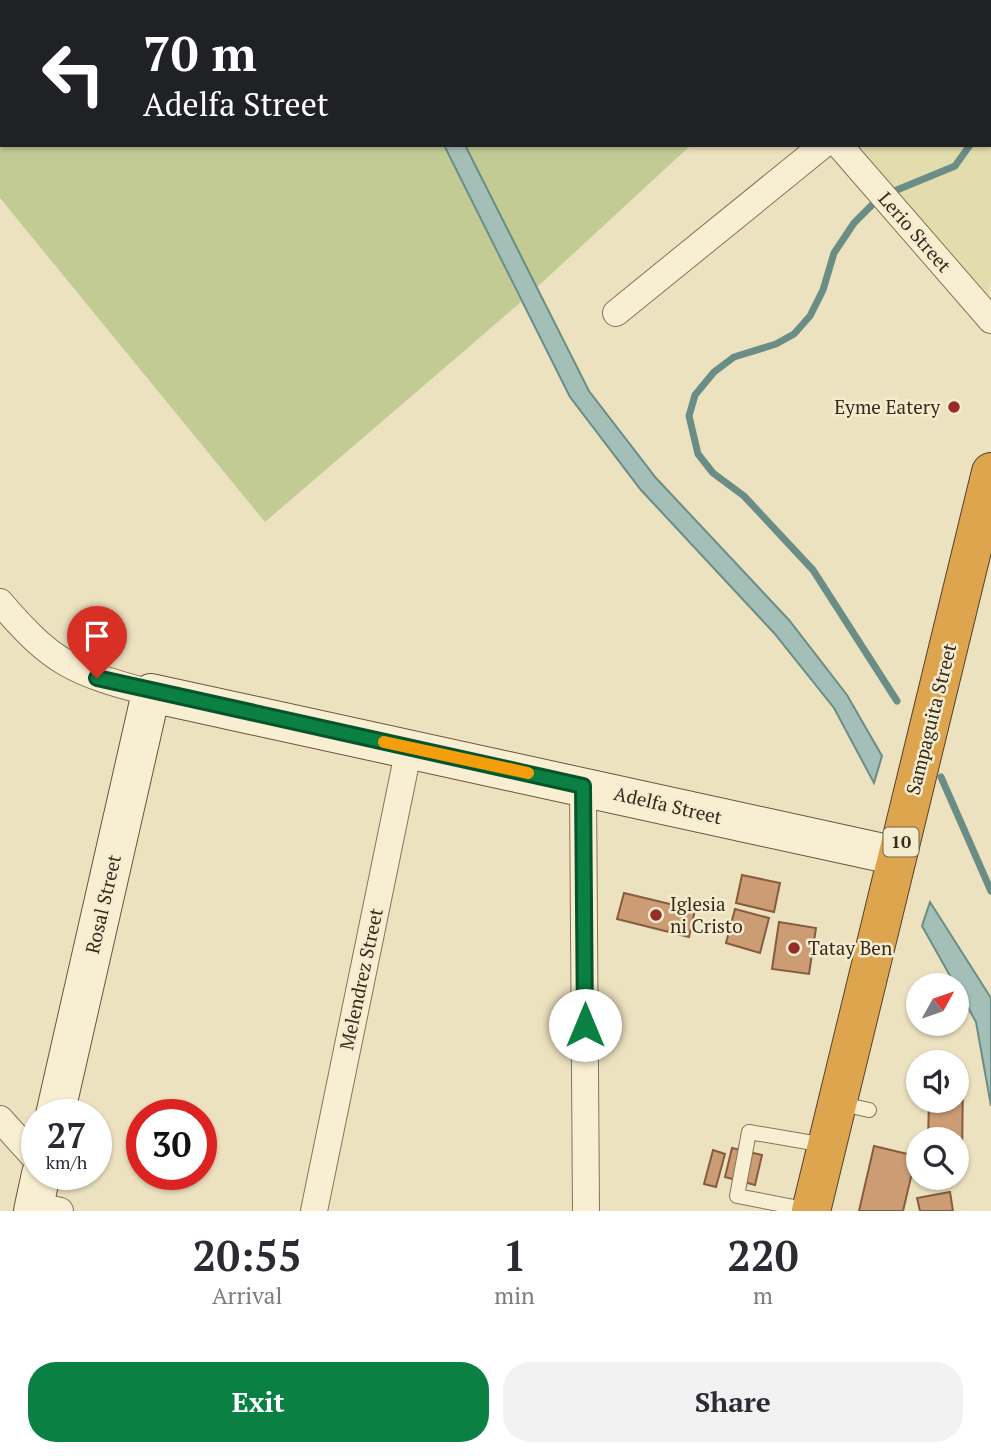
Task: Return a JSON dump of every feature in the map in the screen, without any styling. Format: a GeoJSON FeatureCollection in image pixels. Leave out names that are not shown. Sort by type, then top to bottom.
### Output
{"type":"FeatureCollection","features":[{"type":"Feature","properties":{"kind":"highway","name":"Sampaguita Street"},"geometry":{"type":"LineString","coordinates":[[811,1211],[826,1146],[853,1106],[897,856],[991,472]]}},
{"type":"Feature","properties":{"kind":"street"},"geometry":{"type":"LineString","coordinates":[[617,313],[821,147]]}},
{"type":"Feature","properties":{"kind":"street","name":"Lerio Street"},"geometry":{"type":"LineString","coordinates":[[841,147],[991,320]]}},
{"type":"Feature","properties":{"kind":"street"},"geometry":{"type":"LineString","coordinates":[[0,602],[26,632],[54,657],[77,671],[151,692]]}},
{"type":"Feature","properties":{"kind":"street","name":"Adelfa Street"},"geometry":{"type":"LineString","coordinates":[[151,692],[897,856]]}},
{"type":"Feature","properties":{"kind":"street","name":"Rosal Street"},"geometry":{"type":"LineString","coordinates":[[59,1099],[151,692]]}},
{"type":"Feature","properties":{"kind":"street","name":"Melendrez Street"},"geometry":{"type":"LineString","coordinates":[[314,1211],[409,748]]}},
{"type":"Feature","properties":{"kind":"street"},"geometry":{"type":"LineString","coordinates":[[583,786],[586,1211]]}},
{"type":"Feature","properties":{"kind":"street"},"geometry":{"type":"LineString","coordinates":[[0,1119],[21,1142]]}},
{"type":"Feature","properties":{"kind":"lane"},"geometry":{"type":"LineString","coordinates":[[811,1211],[737,1196],[749,1132],[826,1146]]}},
{"type":"Feature","properties":{"kind":"shaded area"},"geometry":{"type":"Polygon","coordinates":[[[860,147],[991,147],[991,281],[986,301],[860,147]]]}},
{"type":"Feature","properties":{"kind":"green space"},"geometry":{"type":"Polygon","coordinates":[[[0,147],[445,147],[521,302],[265,522],[0,198],[0,147]]]}},
{"type":"Feature","properties":{"kind":"green space"},"geometry":{"type":"Polygon","coordinates":[[[466,147],[689,147],[535,289],[466,147]]]}},
{"type":"Feature","properties":{"kind":"water"},"geometry":{"type":"Polygon","coordinates":[[[445,147],[466,147],[589,391],[656,478],[789,620],[847,695],[882,756],[874,783],[834,708],[774,633],[641,490],[570,397],[445,147]]]}},
{"type":"Feature","properties":{"kind":"water"},"geometry":{"type":"Polygon","coordinates":[[[930,902],[991,998],[991,1106],[976,1022],[970,1011],[970,973],[948,973],[922,926],[930,902]]]}},
{"type":"Feature","properties":{"kind":"building"},"geometry":{"type":"Polygon","coordinates":[[[742,875],[780,883],[774,912],[736,903],[742,875]]]}},
{"type":"Feature","properties":{"kind":"building","name":"Iglesia ni Cristo"},"geometry":{"type":"Polygon","coordinates":[[[624,893],[695,910],[689,937],[617,919],[624,893]]]}},
{"type":"Feature","properties":{"kind":"building"},"geometry":{"type":"Polygon","coordinates":[[[735,909],[769,918],[760,953],[726,943],[735,909]]]}},
{"type":"Feature","properties":{"kind":"building","name":"Tatay Ben"},"geometry":{"type":"Polygon","coordinates":[[[779,922],[816,928],[809,974],[772,969],[779,922]]]}},
{"type":"Feature","properties":{"kind":"building"},"geometry":{"type":"Polygon","coordinates":[[[929,1113],[963,1113],[962,1127],[928,1127],[929,1113]]]}},
{"type":"Feature","properties":{"kind":"building"},"geometry":{"type":"Polygon","coordinates":[[[874,1146],[906,1154],[908,1190],[903,1211],[859,1211],[874,1146]]]}},
{"type":"Feature","properties":{"kind":"building"},"geometry":{"type":"Polygon","coordinates":[[[732,1148],[762,1155],[755,1185],[725,1177],[732,1148]]]}},
{"type":"Feature","properties":{"kind":"building"},"geometry":{"type":"Polygon","coordinates":[[[713,1150],[725,1154],[716,1187],[704,1184],[713,1150]]]}},
{"type":"Feature","properties":{"kind":"building"},"geometry":{"type":"Polygon","coordinates":[[[950,1192],[953,1211],[920,1211],[917,1198],[950,1192]]]}},
{"type":"Feature","properties":{"kind":"waterway"},"geometry":{"type":"LineString","coordinates":[[892,192],[955,166],[969,147]]}},
{"type":"Feature","properties":{"kind":"waterway"},"geometry":{"type":"LineString","coordinates":[[873,204],[854,223],[834,253],[823,290],[810,316],[794,334],[776,344],[734,357],[714,372],[695,395],[689,416],[698,454],[713,473],[744,496],[813,570],[897,701]]}},
{"type":"Feature","properties":{"kind":"waterway"},"geometry":{"type":"LineString","coordinates":[[941,777],[991,891]]}},
{"type":"Feature","properties":{"kind":"slow traffic"},"geometry":{"type":"LineString","coordinates":[[384,742],[528,773]]}},
{"type":"Feature","properties":{"kind":"place","name":"Eyme Eatery"},"geometry":{"type":"Point","coordinates":[954,407]}},
{"type":"Feature","properties":{"kind":"place","name":"Iglesia ni Cristo"},"geometry":{"type":"Point","coordinates":[656,915]}},
{"type":"Feature","properties":{"kind":"place","name":"Tatay Ben"},"geometry":{"type":"Point","coordinates":[794,948]}},
{"type":"Feature","properties":{"kind":"route"},"geometry":{"type":"LineString","coordinates":[[97,678],[583,786],[585,1025]]}}]}
